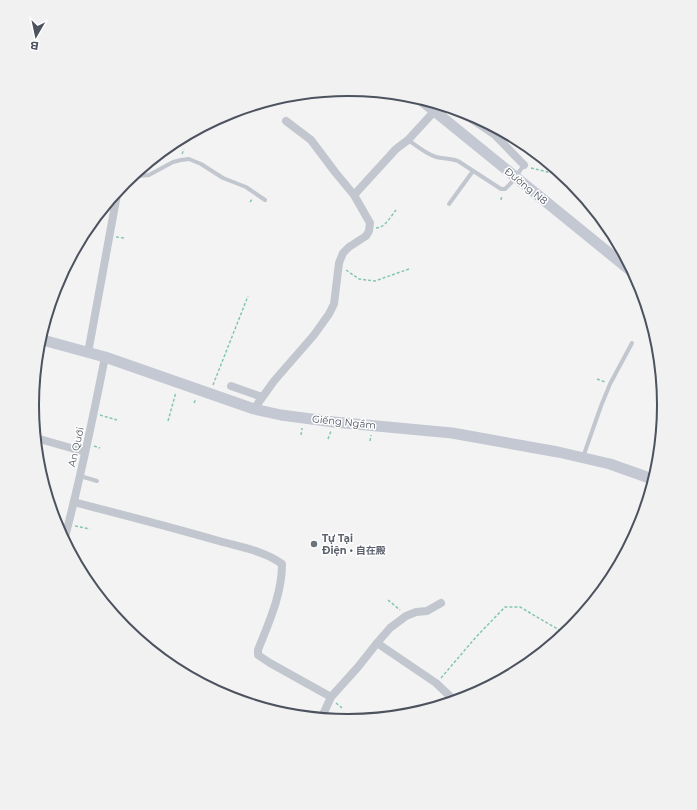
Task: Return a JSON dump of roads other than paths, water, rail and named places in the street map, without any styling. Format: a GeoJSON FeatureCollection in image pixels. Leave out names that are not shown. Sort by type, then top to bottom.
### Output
{"type":"FeatureCollection","features":[{"type":"Feature","properties":{"kind":"street"},"geometry":{"type":"LineString","coordinates":[[354,195],[396,149],[408,140],[436,108]]}},
{"type":"Feature","properties":{"kind":"street","name":"Đường N8"},"geometry":{"type":"LineString","coordinates":[[440,109],[516,177],[626,268]]}},
{"type":"Feature","properties":{"kind":"street"},"geometry":{"type":"LineString","coordinates":[[254,409],[262,397],[330,314],[334,304],[339,263],[343,253],[349,247],[366,236],[370,228],[370,223],[354,195],[343,180],[335,172],[311,140],[286,121]]}},
{"type":"Feature","properties":{"kind":"street"},"geometry":{"type":"LineString","coordinates":[[480,125],[495,135],[524,165]]}},
{"type":"Feature","properties":{"kind":"street"},"geometry":{"type":"LineString","coordinates":[[88,353],[116,201]]}},
{"type":"Feature","properties":{"kind":"street","name":"Giếng Ngầm"},"geometry":{"type":"LineString","coordinates":[[46,341],[105,357],[254,409],[281,415],[334,422],[452,433],[558,452],[610,464],[649,478]]}},
{"type":"Feature","properties":{"kind":"street","name":"An Quới"},"geometry":{"type":"LineString","coordinates":[[66,531],[94,413],[105,357]]}},
{"type":"Feature","properties":{"kind":"street"},"geometry":{"type":"LineString","coordinates":[[231,386],[262,397]]}},
{"type":"Feature","properties":{"kind":"street"},"geometry":{"type":"LineString","coordinates":[[41,440],[85,452]]}},
{"type":"Feature","properties":{"kind":"street"},"geometry":{"type":"LineString","coordinates":[[74,502],[155,523],[275,558],[282,564],[282,576],[275,608],[258,650],[258,655],[331,696]]}},
{"type":"Feature","properties":{"kind":"street"},"geometry":{"type":"LineString","coordinates":[[323,714],[331,696],[366,658],[390,628],[406,616],[416,612],[427,611],[441,602]]}},
{"type":"Feature","properties":{"kind":"street"},"geometry":{"type":"LineString","coordinates":[[377,643],[436,683],[451,697]]}},
{"type":"Feature","properties":{"kind":"lane"},"geometry":{"type":"LineString","coordinates":[[408,140],[427,153],[436,157],[451,158],[500,189],[505,189],[524,165]]}},
{"type":"Feature","properties":{"kind":"lane"},"geometry":{"type":"LineString","coordinates":[[140,176],[149,175],[173,162],[189,159],[201,164],[223,178],[246,187],[265,200]]}},
{"type":"Feature","properties":{"kind":"lane"},"geometry":{"type":"LineString","coordinates":[[449,204],[473,171]]}},
{"type":"Feature","properties":{"kind":"lane"},"geometry":{"type":"LineString","coordinates":[[583,458],[610,384],[632,343]]}},
{"type":"Feature","properties":{"kind":"lane"},"geometry":{"type":"LineString","coordinates":[[80,476],[97,481]]}},
{"type":"Feature","properties":{"kind":"place","name":"Tự Tại Điện • 自在殿"},"geometry":{"type":"Point","coordinates":[314,544]}}]}
